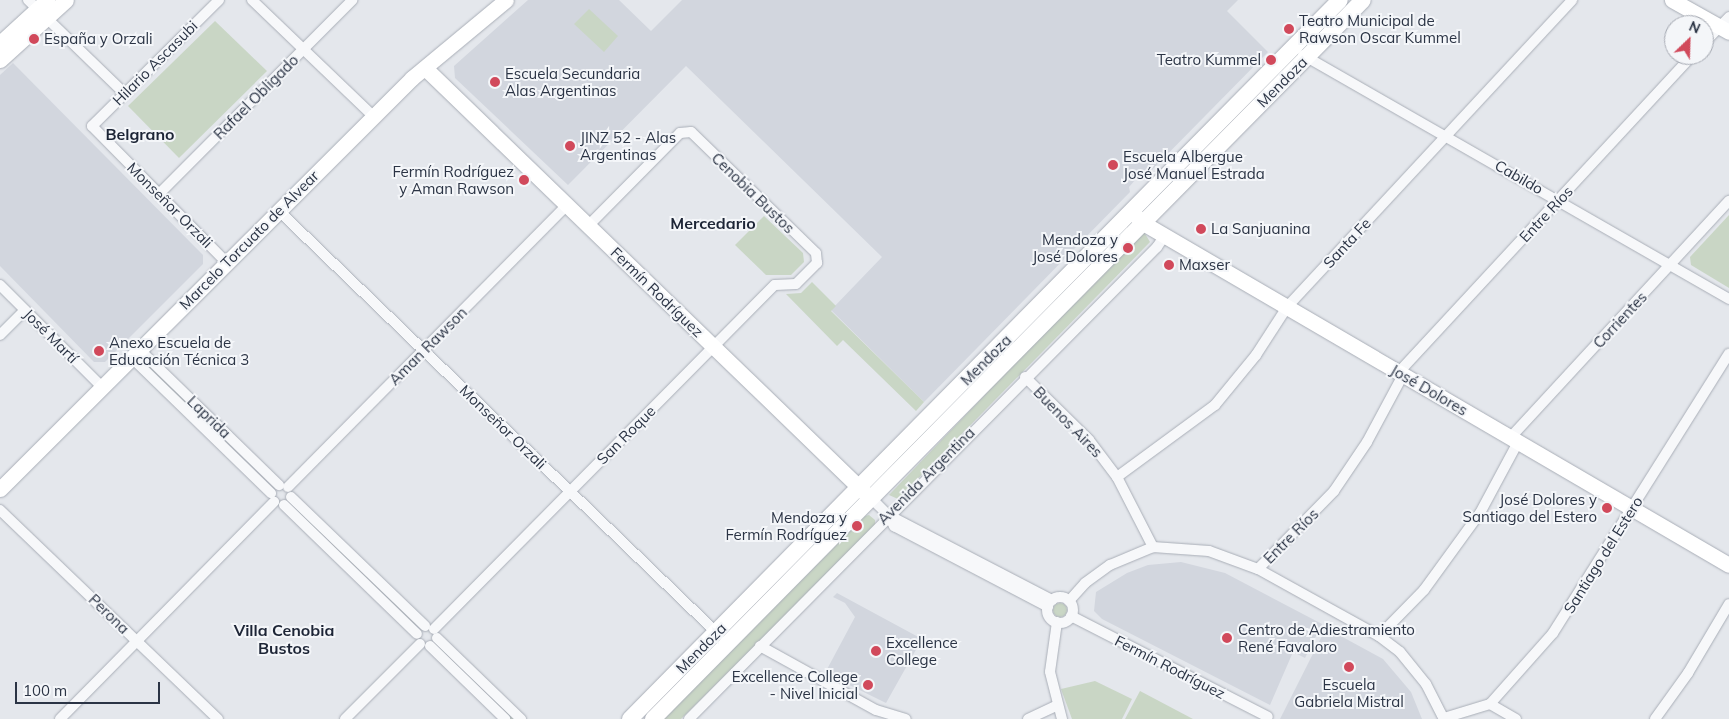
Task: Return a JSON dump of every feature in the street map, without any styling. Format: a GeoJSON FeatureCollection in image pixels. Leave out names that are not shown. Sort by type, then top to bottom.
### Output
{"type":"FeatureCollection","features":[{"type":"Feature","properties":{"kind":"main road","name":"Mendoza"},"geometry":{"type":"LineString","coordinates":[[630,719],[722,638],[866,494],[1138,217],[1289,52],[1340,0]]}},
{"type":"Feature","properties":{"kind":"main road","name":"Mendoza"},"geometry":{"type":"LineString","coordinates":[[1138,217],[1308,56],[1363,0]]}},
{"type":"Feature","properties":{"kind":"main road","name":"Mendoza"},"geometry":{"type":"LineString","coordinates":[[653,719],[722,638]]}},
{"type":"Feature","properties":{"kind":"street"},"geometry":{"type":"LineString","coordinates":[[0,43],[40,6],[66,0]]}},
{"type":"Feature","properties":{"kind":"street","name":"Hilario Ascasubi"},"geometry":{"type":"LineString","coordinates":[[92,126],[219,0]]}},
{"type":"Feature","properties":{"kind":"street"},"geometry":{"type":"LineString","coordinates":[[252,0],[374,116]]}},
{"type":"Feature","properties":{"kind":"street","name":"Rafael Obligado"},"geometry":{"type":"LineString","coordinates":[[159,194],[352,0]]}},
{"type":"Feature","properties":{"kind":"street","name":"Marcelo Torcuato de Alvear"},"geometry":{"type":"LineString","coordinates":[[0,489],[374,116],[425,68],[506,0]]}},
{"type":"Feature","properties":{"kind":"street","name":"Santa Fe"},"geometry":{"type":"LineString","coordinates":[[1117,478],[1215,405],[1256,355],[1287,307],[1572,0]]}},
{"type":"Feature","properties":{"kind":"street"},"geometry":{"type":"LineString","coordinates":[[1672,0],[1726,26],[1714,35]]}},
{"type":"Feature","properties":{"kind":"street"},"geometry":{"type":"LineString","coordinates":[[0,60],[40,6]]}},
{"type":"Feature","properties":{"kind":"street"},"geometry":{"type":"LineString","coordinates":[[40,6],[125,94]]}},
{"type":"Feature","properties":{"kind":"street"},"geometry":{"type":"LineString","coordinates":[[1308,56],[1310,30]]}},
{"type":"Feature","properties":{"kind":"street","name":"Cabildo"},"geometry":{"type":"LineString","coordinates":[[1289,52],[1308,56],[1729,298]]}},
{"type":"Feature","properties":{"kind":"street","name":"Entre Ríos"},"geometry":{"type":"LineString","coordinates":[[1258,569],[1334,491],[1367,442],[1401,374],[1558,200],[1684,65]]}},
{"type":"Feature","properties":{"kind":"street","name":"Fermín Rodríguez"},"geometry":{"type":"LineString","coordinates":[[425,68],[888,515],[1050,604]]}},
{"type":"Feature","properties":{"kind":"street","name":"Monseñor Orzali"},"geometry":{"type":"LineString","coordinates":[[92,126],[227,263]]}},
{"type":"Feature","properties":{"kind":"street","name":"Cenobia Bustos"},"geometry":{"type":"LineString","coordinates":[[588,226],[680,133],[691,132],[816,253]]}},
{"type":"Feature","properties":{"kind":"street","name":"Corrientes"},"geometry":{"type":"LineString","coordinates":[[1378,636],[1424,590],[1476,519],[1514,440],[1729,201]]}},
{"type":"Feature","properties":{"kind":"street","name":"Aman Rawson"},"geometry":{"type":"LineString","coordinates":[[286,490],[567,205]]}},
{"type":"Feature","properties":{"kind":"street","name":"Monseñor Orzali"},"geometry":{"type":"LineString","coordinates":[[279,211],[722,638]]}},
{"type":"Feature","properties":{"kind":"street","name":"José Dolores"},"geometry":{"type":"LineString","coordinates":[[1138,217],[1287,307],[1729,565]]}},
{"type":"Feature","properties":{"kind":"street","name":"Avenida Argentina"},"geometry":{"type":"LineString","coordinates":[[689,719],[888,515],[1157,247],[1165,235]]}},
{"type":"Feature","properties":{"kind":"street","name":"San Roque"},"geometry":{"type":"LineString","coordinates":[[432,631],[775,285],[796,284],[817,263],[816,253]]}},
{"type":"Feature","properties":{"kind":"street","name":"José Martí"},"geometry":{"type":"LineString","coordinates":[[0,285],[102,387]]}},
{"type":"Feature","properties":{"kind":"street"},"geometry":{"type":"LineString","coordinates":[[0,335],[25,310]]}},
{"type":"Feature","properties":{"kind":"street","name":"Laprida"},"geometry":{"type":"LineString","coordinates":[[136,354],[286,490],[521,719]]}},
{"type":"Feature","properties":{"kind":"street","name":"Laprida"},"geometry":{"type":"LineString","coordinates":[[136,354],[276,500],[418,639]]}},
{"type":"Feature","properties":{"kind":"street","name":"Santiago del Estero"},"geometry":{"type":"LineString","coordinates":[[1490,704],[1553,633],[1729,354]]}},
{"type":"Feature","properties":{"kind":"street","name":"Buenos Aires"},"geometry":{"type":"LineString","coordinates":[[1025,378],[1089,440],[1117,478],[1153,547]]}},
{"type":"Feature","properties":{"kind":"street"},"geometry":{"type":"LineString","coordinates":[[276,500],[286,490]]}},
{"type":"Feature","properties":{"kind":"street"},"geometry":{"type":"LineString","coordinates":[[60,719],[286,490]]}},
{"type":"Feature","properties":{"kind":"street","name":"Perona"},"geometry":{"type":"LineString","coordinates":[[0,510],[218,719]]}},
{"type":"Feature","properties":{"kind":"street"},"geometry":{"type":"LineString","coordinates":[[1069,601],[1085,583],[1110,565],[1153,547],[1209,550],[1258,569],[1378,636],[1400,652],[1426,684],[1444,719],[1490,704],[1516,719]]}},
{"type":"Feature","properties":{"kind":"street"},"geometry":{"type":"LineString","coordinates":[[1062,597],[1069,601],[1073,608],[1071,616],[1065,622],[1057,622],[1050,618],[1050,604],[1062,597]]}},
{"type":"Feature","properties":{"kind":"street"},"geometry":{"type":"LineString","coordinates":[[1655,719],[1688,673],[1729,604]]}},
{"type":"Feature","properties":{"kind":"street","name":"Fermín Rodríguez"},"geometry":{"type":"LineString","coordinates":[[1071,616],[1268,717]]}},
{"type":"Feature","properties":{"kind":"street"},"geometry":{"type":"LineString","coordinates":[[1057,622],[1050,672],[1056,706],[1062,719]]}},
{"type":"Feature","properties":{"kind":"street"},"geometry":{"type":"LineString","coordinates":[[345,719],[418,639],[432,631]]}},
{"type":"Feature","properties":{"kind":"street"},"geometry":{"type":"LineString","coordinates":[[430,646],[432,631]]}},
{"type":"Feature","properties":{"kind":"street"},"geometry":{"type":"LineString","coordinates":[[418,639],[430,646],[505,719]]}},
{"type":"Feature","properties":{"kind":"street"},"geometry":{"type":"LineString","coordinates":[[760,646],[875,715],[906,719]]}},
{"type":"Feature","properties":{"kind":"street"},"geometry":{"type":"LineString","coordinates":[[1028,719],[1056,706]]}},
{"type":"Feature","properties":{"kind":"shaded area"},"geometry":{"type":"Polygon","coordinates":[[[528,0],[619,0],[651,31],[682,0],[1238,0],[1227,11],[1268,52],[1143,179],[1136,179],[1129,187],[1130,192],[924,402],[831,310],[882,257],[686,66],[568,185],[455,78],[454,66],[528,0]]]}},
{"type":"Feature","properties":{"kind":"shaded area"},"geometry":{"type":"Polygon","coordinates":[[[13,63],[203,255],[203,264],[105,362],[94,362],[0,266],[0,75],[13,63]]]}},
{"type":"Feature","properties":{"kind":"shaded area","name":"Centro de Adiestramiento René Favaloro"},"geometry":{"type":"Polygon","coordinates":[[[1181,562],[1225,573],[1322,624],[1305,658],[1293,652],[1270,705],[1102,619],[1094,611],[1096,592],[1127,573],[1148,565],[1181,562]]]}},
{"type":"Feature","properties":{"kind":"shaded area","name":"Excellence College"},"geometry":{"type":"Polygon","coordinates":[[[837,593],[922,639],[886,703],[825,673],[855,617],[845,603],[833,597],[837,593]]]}},
{"type":"Feature","properties":{"kind":"shaded area","name":"Escuela Gabriela Mistral"},"geometry":{"type":"Polygon","coordinates":[[[1326,628],[1383,659],[1411,692],[1422,719],[1280,719],[1326,628]]]}},
{"type":"Feature","properties":{"kind":"green space"},"geometry":{"type":"Polygon","coordinates":[[[589,9],[618,36],[604,52],[574,24],[589,9]]]}},
{"type":"Feature","properties":{"kind":"green space"},"geometry":{"type":"Polygon","coordinates":[[[215,21],[267,71],[179,158],[128,106],[215,21]]]}},
{"type":"Feature","properties":{"kind":"green space"},"geometry":{"type":"Polygon","coordinates":[[[1729,215],[1729,288],[1691,265],[1690,257],[1729,215]]]}},
{"type":"Feature","properties":{"kind":"green space"},"geometry":{"type":"Polygon","coordinates":[[[764,216],[803,253],[804,262],[791,275],[766,275],[735,245],[764,216]]]}},
{"type":"Feature","properties":{"kind":"green space"},"geometry":{"type":"Polygon","coordinates":[[[1144,232],[1150,242],[898,499],[889,495],[1140,233],[1144,232]]]}},
{"type":"Feature","properties":{"kind":"green space"},"geometry":{"type":"Polygon","coordinates":[[[812,282],[836,306],[831,311],[924,402],[916,411],[843,340],[837,346],[786,294],[801,293],[812,282]]]}},
{"type":"Feature","properties":{"kind":"green space"},"geometry":{"type":"Polygon","coordinates":[[[147,363],[271,483],[271,484],[145,365],[147,363]]]}},
{"type":"Feature","properties":{"kind":"green space"},"geometry":{"type":"Polygon","coordinates":[[[294,505],[417,624],[292,508],[294,505]]]}},
{"type":"Feature","properties":{"kind":"green space"},"geometry":{"type":"Polygon","coordinates":[[[869,515],[875,520],[875,526],[681,719],[664,719],[865,516],[869,515]]]}},
{"type":"Feature","properties":{"kind":"green space"},"geometry":{"type":"Polygon","coordinates":[[[1057,603],[1063,603],[1067,610],[1063,617],[1057,617],[1053,613],[1053,607],[1057,603]]]}},
{"type":"Feature","properties":{"kind":"green space"},"geometry":{"type":"Polygon","coordinates":[[[440,646],[515,719],[510,719],[438,649],[440,646]]]}},
{"type":"Feature","properties":{"kind":"green space"},"geometry":{"type":"Polygon","coordinates":[[[1095,681],[1132,699],[1122,719],[1072,719],[1061,689],[1095,681]]]}},
{"type":"Feature","properties":{"kind":"green space"},"geometry":{"type":"Polygon","coordinates":[[[1140,691],[1193,719],[1125,719],[1140,691]]]}},
{"type":"Feature","properties":{"kind":"place","name":"Teatro Municipal de Rawson Oscar Kummel"},"geometry":{"type":"Point","coordinates":[1289,29]}},
{"type":"Feature","properties":{"kind":"place","name":"España y Orzali"},"geometry":{"type":"Point","coordinates":[34,39]}},
{"type":"Feature","properties":{"kind":"place","name":"Teatro Kummel"},"geometry":{"type":"Point","coordinates":[1271,60]}},
{"type":"Feature","properties":{"kind":"place","name":"Escuela Secundaria Alas Argentinas"},"geometry":{"type":"Point","coordinates":[495,82]}},
{"type":"Feature","properties":{"kind":"place","name":"JINZ 52 - Alas Argentinas"},"geometry":{"type":"Point","coordinates":[570,146]}},
{"type":"Feature","properties":{"kind":"place","name":"Escuela Albergue José Manuel Estrada"},"geometry":{"type":"Point","coordinates":[1113,165]}},
{"type":"Feature","properties":{"kind":"place","name":"Fermín Rodríguez y Aman Rawson"},"geometry":{"type":"Point","coordinates":[524,180]}},
{"type":"Feature","properties":{"kind":"place","name":"La Sanjuanina"},"geometry":{"type":"Point","coordinates":[1201,229]}},
{"type":"Feature","properties":{"kind":"place","name":"Mendoza y José Dolores"},"geometry":{"type":"Point","coordinates":[1128,248]}},
{"type":"Feature","properties":{"kind":"place","name":"Maxser"},"geometry":{"type":"Point","coordinates":[1169,265]}},
{"type":"Feature","properties":{"kind":"place","name":"Anexo Escuela de Educación Técnica 3"},"geometry":{"type":"Point","coordinates":[99,351]}},
{"type":"Feature","properties":{"kind":"place","name":"José Dolores y Santiago del Estero"},"geometry":{"type":"Point","coordinates":[1607,508]}},
{"type":"Feature","properties":{"kind":"place","name":"Mendoza y Fermín Rodríguez"},"geometry":{"type":"Point","coordinates":[857,526]}},
{"type":"Feature","properties":{"kind":"place","name":"Centro de Adiestramiento René Favaloro"},"geometry":{"type":"Point","coordinates":[1227,638]}},
{"type":"Feature","properties":{"kind":"place","name":"Excellence College"},"geometry":{"type":"Point","coordinates":[876,651]}},
{"type":"Feature","properties":{"kind":"place","name":"Escuela Gabriela Mistral"},"geometry":{"type":"Point","coordinates":[1349,667]}},
{"type":"Feature","properties":{"kind":"place","name":"Excellence College - Nivel Inicial"},"geometry":{"type":"Point","coordinates":[868,685]}},
{"type":"Feature","properties":{"kind":"district","name":"Belgrano"},"geometry":{"type":"Point","coordinates":[140,134]}},
{"type":"Feature","properties":{"kind":"district","name":"Mercedario"},"geometry":{"type":"Point","coordinates":[713,223]}},
{"type":"Feature","properties":{"kind":"district","name":"Villa Cenobia Bustos"},"geometry":{"type":"Point","coordinates":[284,639]}}]}
